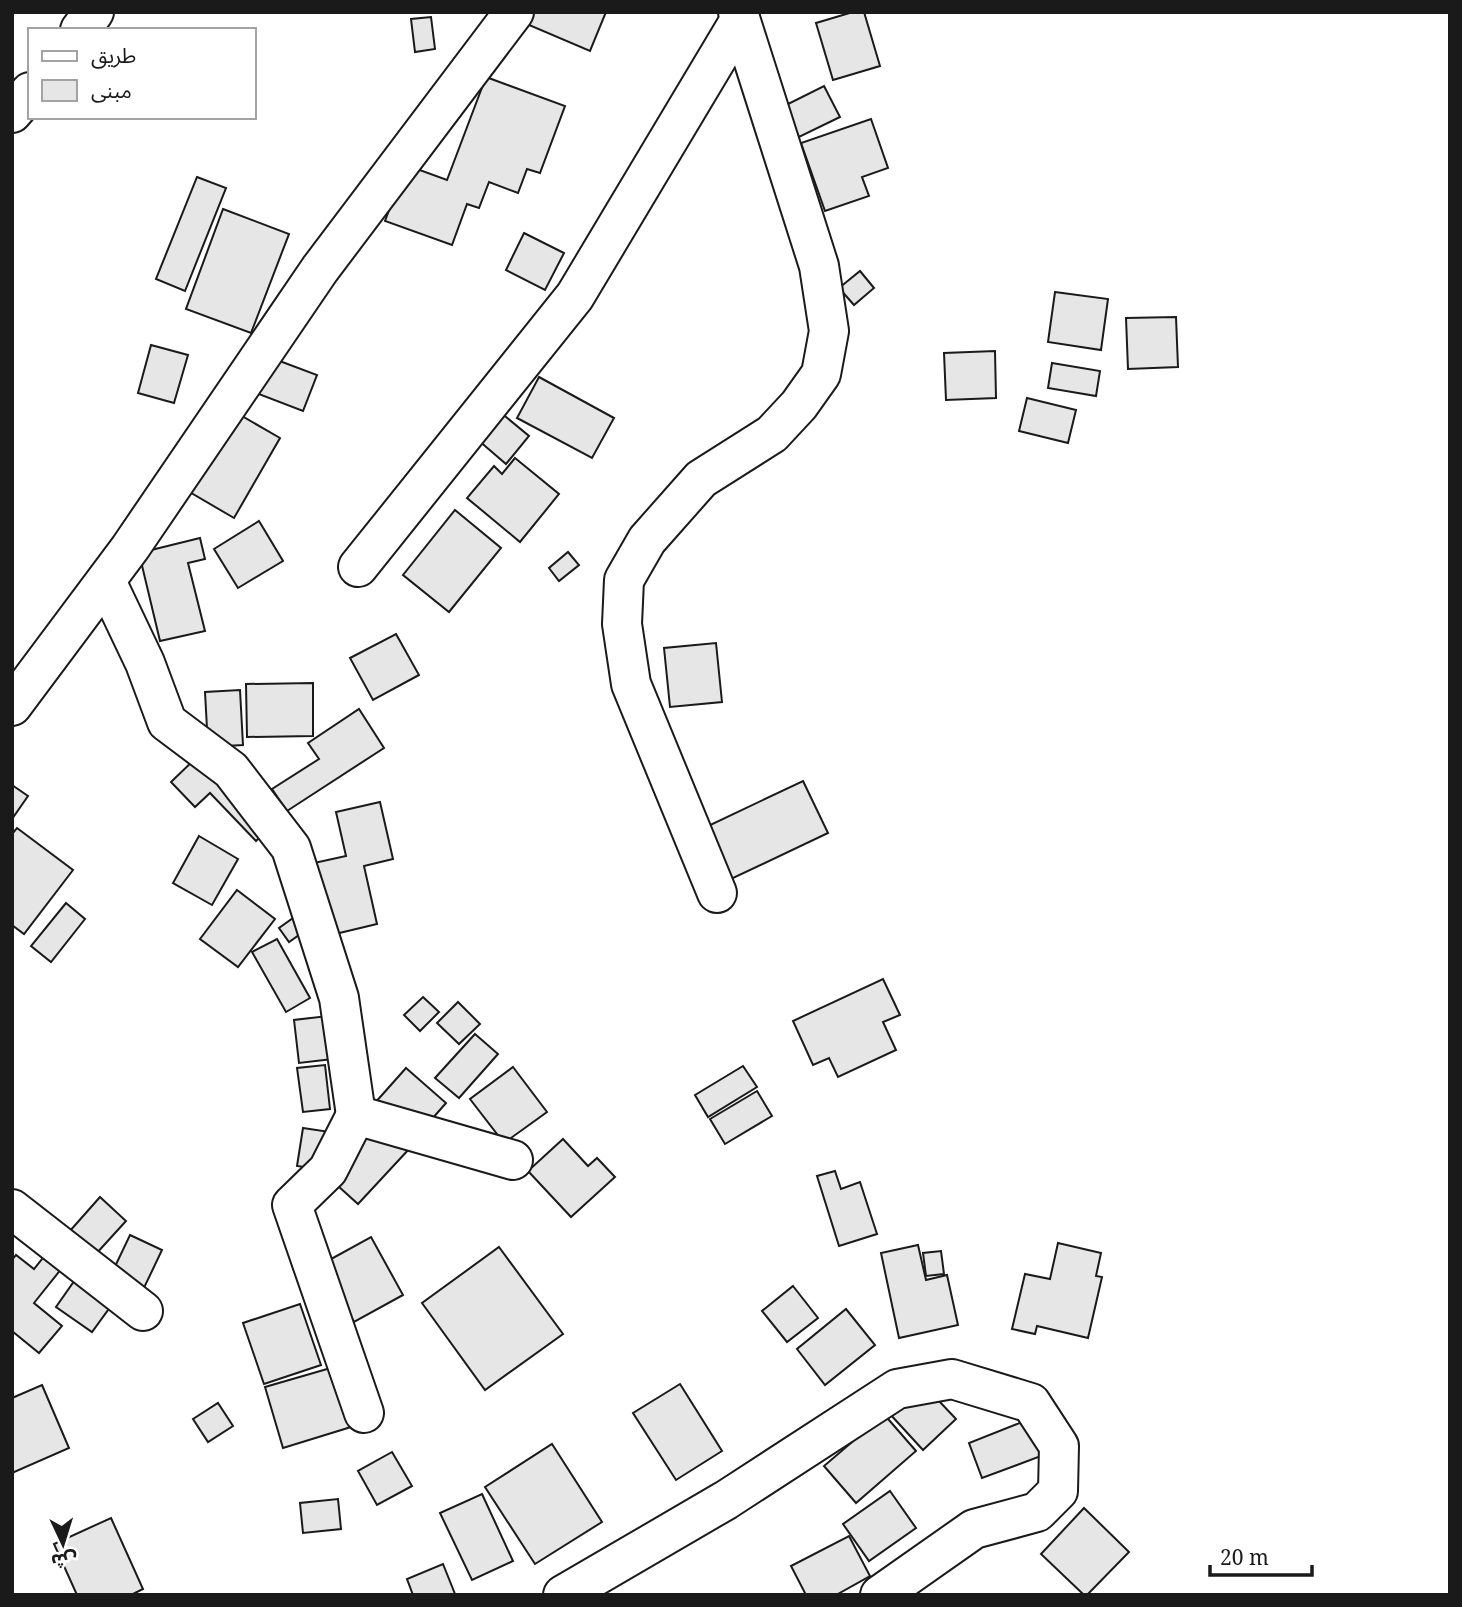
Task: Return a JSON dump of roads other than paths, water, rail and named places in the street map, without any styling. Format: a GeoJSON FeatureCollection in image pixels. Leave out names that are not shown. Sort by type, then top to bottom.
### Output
{"type":"FeatureCollection","features":[{"type":"Feature","properties":{"kind":"street"},"geometry":{"type":"LineString","coordinates":[[82,28],[94,12]]}},
{"type":"Feature","properties":{"kind":"street"},"geometry":{"type":"LineString","coordinates":[[12,706],[130,548],[320,270],[514,12]]}},
{"type":"Feature","properties":{"kind":"street"},"geometry":{"type":"LineString","coordinates":[[358,567],[575,296],[739,16]]}},
{"type":"Feature","properties":{"kind":"street"},"geometry":{"type":"LineString","coordinates":[[717,893],[631,684],[622,624],[624,580],[647,540],[701,479],[772,434],[799,405],[821,374],[829,331],[819,266],[739,16]]}},
{"type":"Feature","properties":{"kind":"street"},"geometry":{"type":"LineString","coordinates":[[12,113],[28,94]]}},
{"type":"Feature","properties":{"kind":"street"},"geometry":{"type":"LineString","coordinates":[[106,581],[145,663],[167,722],[231,770],[292,848],[340,998],[356,1115],[328,1170],[292,1205],[365,1413]]}},
{"type":"Feature","properties":{"kind":"street"},"geometry":{"type":"LineString","coordinates":[[356,1115],[513,1160]]}},
{"type":"Feature","properties":{"kind":"street"},"geometry":{"type":"LineString","coordinates":[[12,1209],[143,1311]]}},
{"type":"Feature","properties":{"kind":"street"},"geometry":{"type":"LineString","coordinates":[[563,1595],[726,1500],[897,1389],[951,1379],[1031,1403],[1059,1446],[1058,1491],[1037,1512],[974,1529],[880,1595]]}}]}
